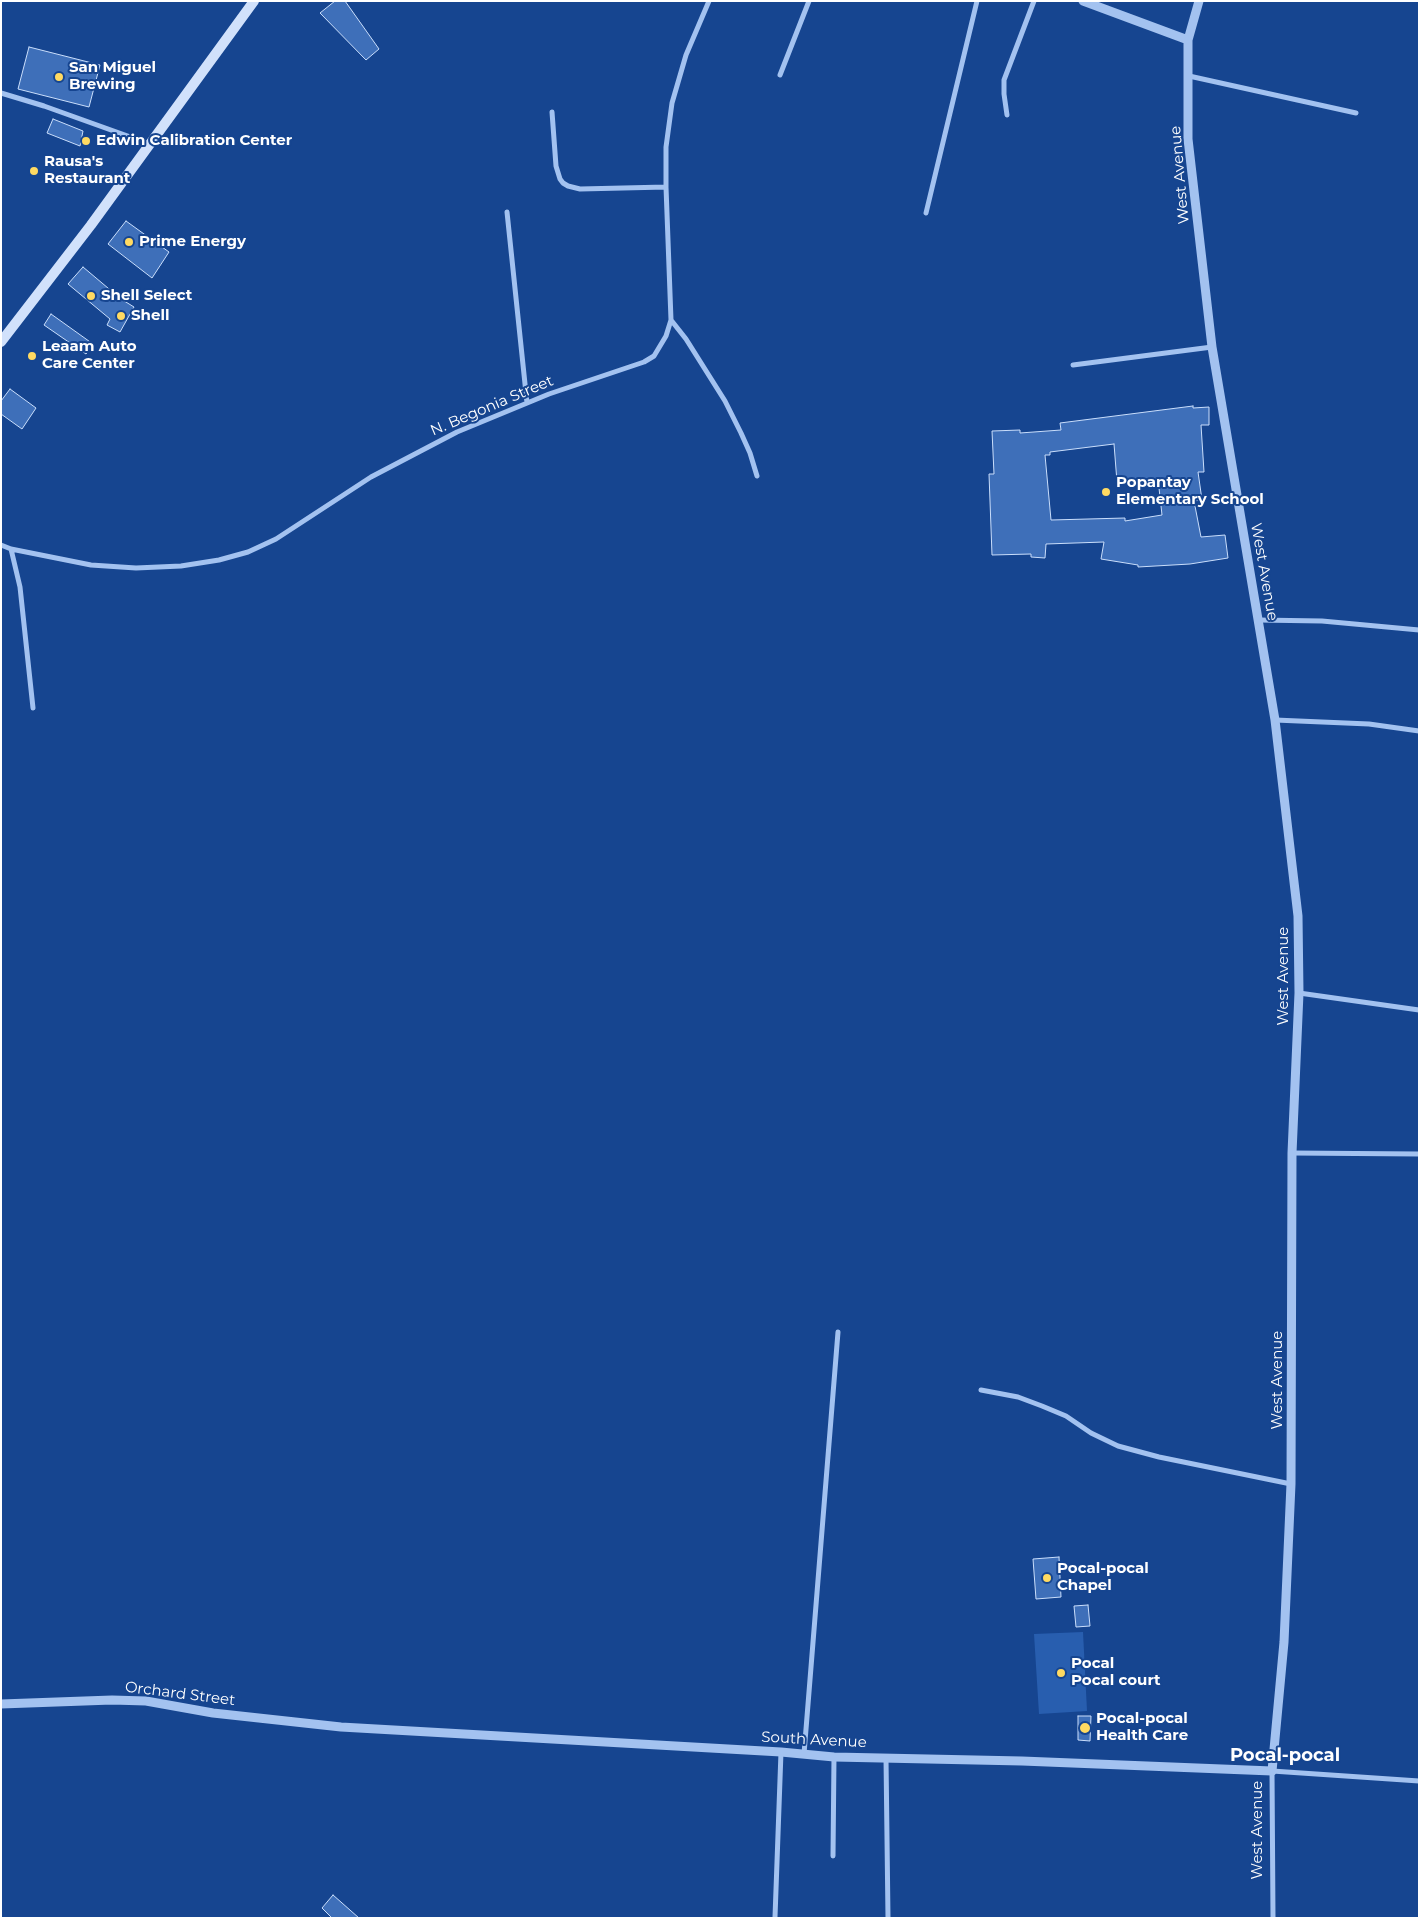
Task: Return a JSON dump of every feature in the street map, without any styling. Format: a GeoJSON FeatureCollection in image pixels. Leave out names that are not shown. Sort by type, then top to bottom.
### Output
{"type":"FeatureCollection","features":[{"type":"Feature","properties":{"kind":"main road"},"geometry":{"type":"LineString","coordinates":[[1,342],[150,144],[254,1]]}},
{"type":"Feature","properties":{"kind":"street","name":"N. Begonia Street"},"geometry":{"type":"LineString","coordinates":[[1,545],[11,549],[91,565],[136,568],[181,566],[219,560],[248,552],[276,538],[371,478],[430,446],[496,415],[644,362],[654,356],[660,349],[671,320],[666,147],[672,103],[686,54],[708,1]]}},
{"type":"Feature","properties":{"kind":"street"},"geometry":{"type":"LineString","coordinates":[[780,75],[809,1]]}},
{"type":"Feature","properties":{"kind":"street"},"geometry":{"type":"LineString","coordinates":[[926,213],[977,1]]}},
{"type":"Feature","properties":{"kind":"street"},"geometry":{"type":"LineString","coordinates":[[1007,115],[1004,80],[1034,1]]}},
{"type":"Feature","properties":{"kind":"street"},"geometry":{"type":"LineString","coordinates":[[1084,1],[1188,40]]}},
{"type":"Feature","properties":{"kind":"street","name":"West Avenue"},"geometry":{"type":"LineString","coordinates":[[1199,1],[1188,40],[1190,76],[1188,139],[1212,347],[1275,720],[1298,916],[1299,994],[1292,1153],[1291,1484],[1284,1642],[1272,1771],[1273,1918]]}},
{"type":"Feature","properties":{"kind":"street"},"geometry":{"type":"LineString","coordinates":[[1190,76],[1356,113]]}},
{"type":"Feature","properties":{"kind":"street"},"geometry":{"type":"LineString","coordinates":[[1,93],[44,106],[150,144]]}},
{"type":"Feature","properties":{"kind":"street"},"geometry":{"type":"LineString","coordinates":[[552,112],[557,173],[560,179],[568,186],[580,189],[666,187]]}},
{"type":"Feature","properties":{"kind":"street"},"geometry":{"type":"LineString","coordinates":[[507,212],[527,403]]}},
{"type":"Feature","properties":{"kind":"street"},"geometry":{"type":"LineString","coordinates":[[671,320],[686,339],[724,402],[750,453],[757,476]]}},
{"type":"Feature","properties":{"kind":"street"},"geometry":{"type":"LineString","coordinates":[[1072,365],[1212,347]]}},
{"type":"Feature","properties":{"kind":"street"},"geometry":{"type":"LineString","coordinates":[[11,549],[20,587],[33,708]]}},
{"type":"Feature","properties":{"kind":"street"},"geometry":{"type":"LineString","coordinates":[[1258,620],[1322,621],[1419,630]]}},
{"type":"Feature","properties":{"kind":"street"},"geometry":{"type":"LineString","coordinates":[[1275,720],[1369,724],[1419,731]]}},
{"type":"Feature","properties":{"kind":"street"},"geometry":{"type":"LineString","coordinates":[[1299,994],[1419,1010]]}},
{"type":"Feature","properties":{"kind":"street"},"geometry":{"type":"LineString","coordinates":[[1292,1153],[1419,1154]]}},
{"type":"Feature","properties":{"kind":"street"},"geometry":{"type":"LineString","coordinates":[[804,1755],[838,1332]]}},
{"type":"Feature","properties":{"kind":"street"},"geometry":{"type":"LineString","coordinates":[[981,1390],[1018,1397],[1042,1406],[1066,1416],[1091,1433],[1118,1446],[1159,1457],[1291,1484]]}},
{"type":"Feature","properties":{"kind":"street","name":"Orchard Street"},"geometry":{"type":"LineString","coordinates":[[1,1704],[112,1700],[146,1701],[213,1713],[354,1728]]}},
{"type":"Feature","properties":{"kind":"street","name":"South Avenue"},"geometry":{"type":"LineString","coordinates":[[354,1728],[781,1752],[834,1757],[1272,1771]]}},
{"type":"Feature","properties":{"kind":"street"},"geometry":{"type":"LineString","coordinates":[[775,1917],[781,1752]]}},
{"type":"Feature","properties":{"kind":"street"},"geometry":{"type":"LineString","coordinates":[[833,1856],[834,1757]]}},
{"type":"Feature","properties":{"kind":"street"},"geometry":{"type":"LineString","coordinates":[[886,1758],[888,1918]]}},
{"type":"Feature","properties":{"kind":"street"},"geometry":{"type":"LineString","coordinates":[[1272,1771],[1419,1781]]}},
{"type":"Feature","properties":{"kind":"shaded area","name":"Pocal Pocal court"},"geometry":{"type":"Polygon","coordinates":[[[1083,1632],[1087,1711],[1039,1714],[1034,1634],[1083,1632]]]}},
{"type":"Feature","properties":{"kind":"building"},"geometry":{"type":"Polygon","coordinates":[[[335,1],[345,1],[379,49],[366,60],[320,13],[335,1]]]}},
{"type":"Feature","properties":{"kind":"building","name":"San Miguel Brewing"},"geometry":{"type":"Polygon","coordinates":[[[29,47],[100,65],[89,107],[18,89],[29,47]]]}},
{"type":"Feature","properties":{"kind":"building"},"geometry":{"type":"Polygon","coordinates":[[[53,119],[83,131],[80,146],[47,133],[53,119]]]}},
{"type":"Feature","properties":{"kind":"building"},"geometry":{"type":"Polygon","coordinates":[[[126,221],[169,252],[152,278],[108,244],[126,221]]]}},
{"type":"Feature","properties":{"kind":"building"},"geometry":{"type":"Polygon","coordinates":[[[83,267],[121,299],[134,307],[120,332],[107,325],[110,319],[68,284],[83,267]]]}},
{"type":"Feature","properties":{"kind":"building"},"geometry":{"type":"Polygon","coordinates":[[[51,314],[93,344],[86,354],[44,325],[51,314]]]}},
{"type":"Feature","properties":{"kind":"building"},"geometry":{"type":"Polygon","coordinates":[[[10,389],[36,408],[22,429],[1,414],[1,401],[10,389]]]}},
{"type":"Feature","properties":{"kind":"building"},"geometry":{"type":"Polygon","coordinates":[[[1193,406],[1193,408],[1209,407],[1209,425],[1201,425],[1204,472],[1198,472],[1202,500],[1194,501],[1201,537],[1225,535],[1228,558],[1190,564],[1138,567],[1138,565],[1101,559],[1104,542],[1046,544],[1045,558],[1031,557],[1031,554],[992,555],[989,474],[994,474],[992,431],[1020,430],[1020,433],[1061,430],[1060,423],[1193,406]],[[1114,444],[1050,452],[1050,455],[1045,455],[1051,520],[1125,518],[1125,521],[1162,515],[1158,479],[1117,482],[1114,444]]]}},
{"type":"Feature","properties":{"kind":"building","name":"Pocal-pocal Chapel"},"geometry":{"type":"Polygon","coordinates":[[[1059,1557],[1061,1597],[1036,1599],[1033,1559],[1059,1557]]]}},
{"type":"Feature","properties":{"kind":"building"},"geometry":{"type":"Polygon","coordinates":[[[1088,1605],[1090,1626],[1076,1627],[1074,1606],[1088,1605]]]}},
{"type":"Feature","properties":{"kind":"building"},"geometry":{"type":"Polygon","coordinates":[[[1078,1716],[1091,1716],[1090,1741],[1078,1740],[1078,1716]]]}},
{"type":"Feature","properties":{"kind":"building"},"geometry":{"type":"Polygon","coordinates":[[[333,1895],[359,1918],[332,1918],[322,1908],[333,1895]]]}},
{"type":"Feature","properties":{"kind":"place","name":"San Miguel Brewing"},"geometry":{"type":"Point","coordinates":[59,77]}},
{"type":"Feature","properties":{"kind":"place","name":"Edwin Calibration Center"},"geometry":{"type":"Point","coordinates":[86,141]}},
{"type":"Feature","properties":{"kind":"place","name":"Rausa's Restaurant"},"geometry":{"type":"Point","coordinates":[34,171]}},
{"type":"Feature","properties":{"kind":"place","name":"Prime Energy"},"geometry":{"type":"Point","coordinates":[129,242]}},
{"type":"Feature","properties":{"kind":"place","name":"Shell Select"},"geometry":{"type":"Point","coordinates":[91,296]}},
{"type":"Feature","properties":{"kind":"place","name":"Shell"},"geometry":{"type":"Point","coordinates":[121,316]}},
{"type":"Feature","properties":{"kind":"place","name":"Leaam Auto Care Center"},"geometry":{"type":"Point","coordinates":[32,356]}},
{"type":"Feature","properties":{"kind":"place","name":"Popantay Elementary School"},"geometry":{"type":"Point","coordinates":[1106,492]}},
{"type":"Feature","properties":{"kind":"place","name":"Pocal-pocal Chapel"},"geometry":{"type":"Point","coordinates":[1047,1578]}},
{"type":"Feature","properties":{"kind":"place","name":"Pocal Pocal court"},"geometry":{"type":"Point","coordinates":[1061,1673]}},
{"type":"Feature","properties":{"kind":"place","name":"Pocal-pocal Health Care"},"geometry":{"type":"Point","coordinates":[1085,1728]}},
{"type":"Feature","properties":{"kind":"district","name":"Pocal-pocal"},"geometry":{"type":"Point","coordinates":[1285,1756]}}]}
